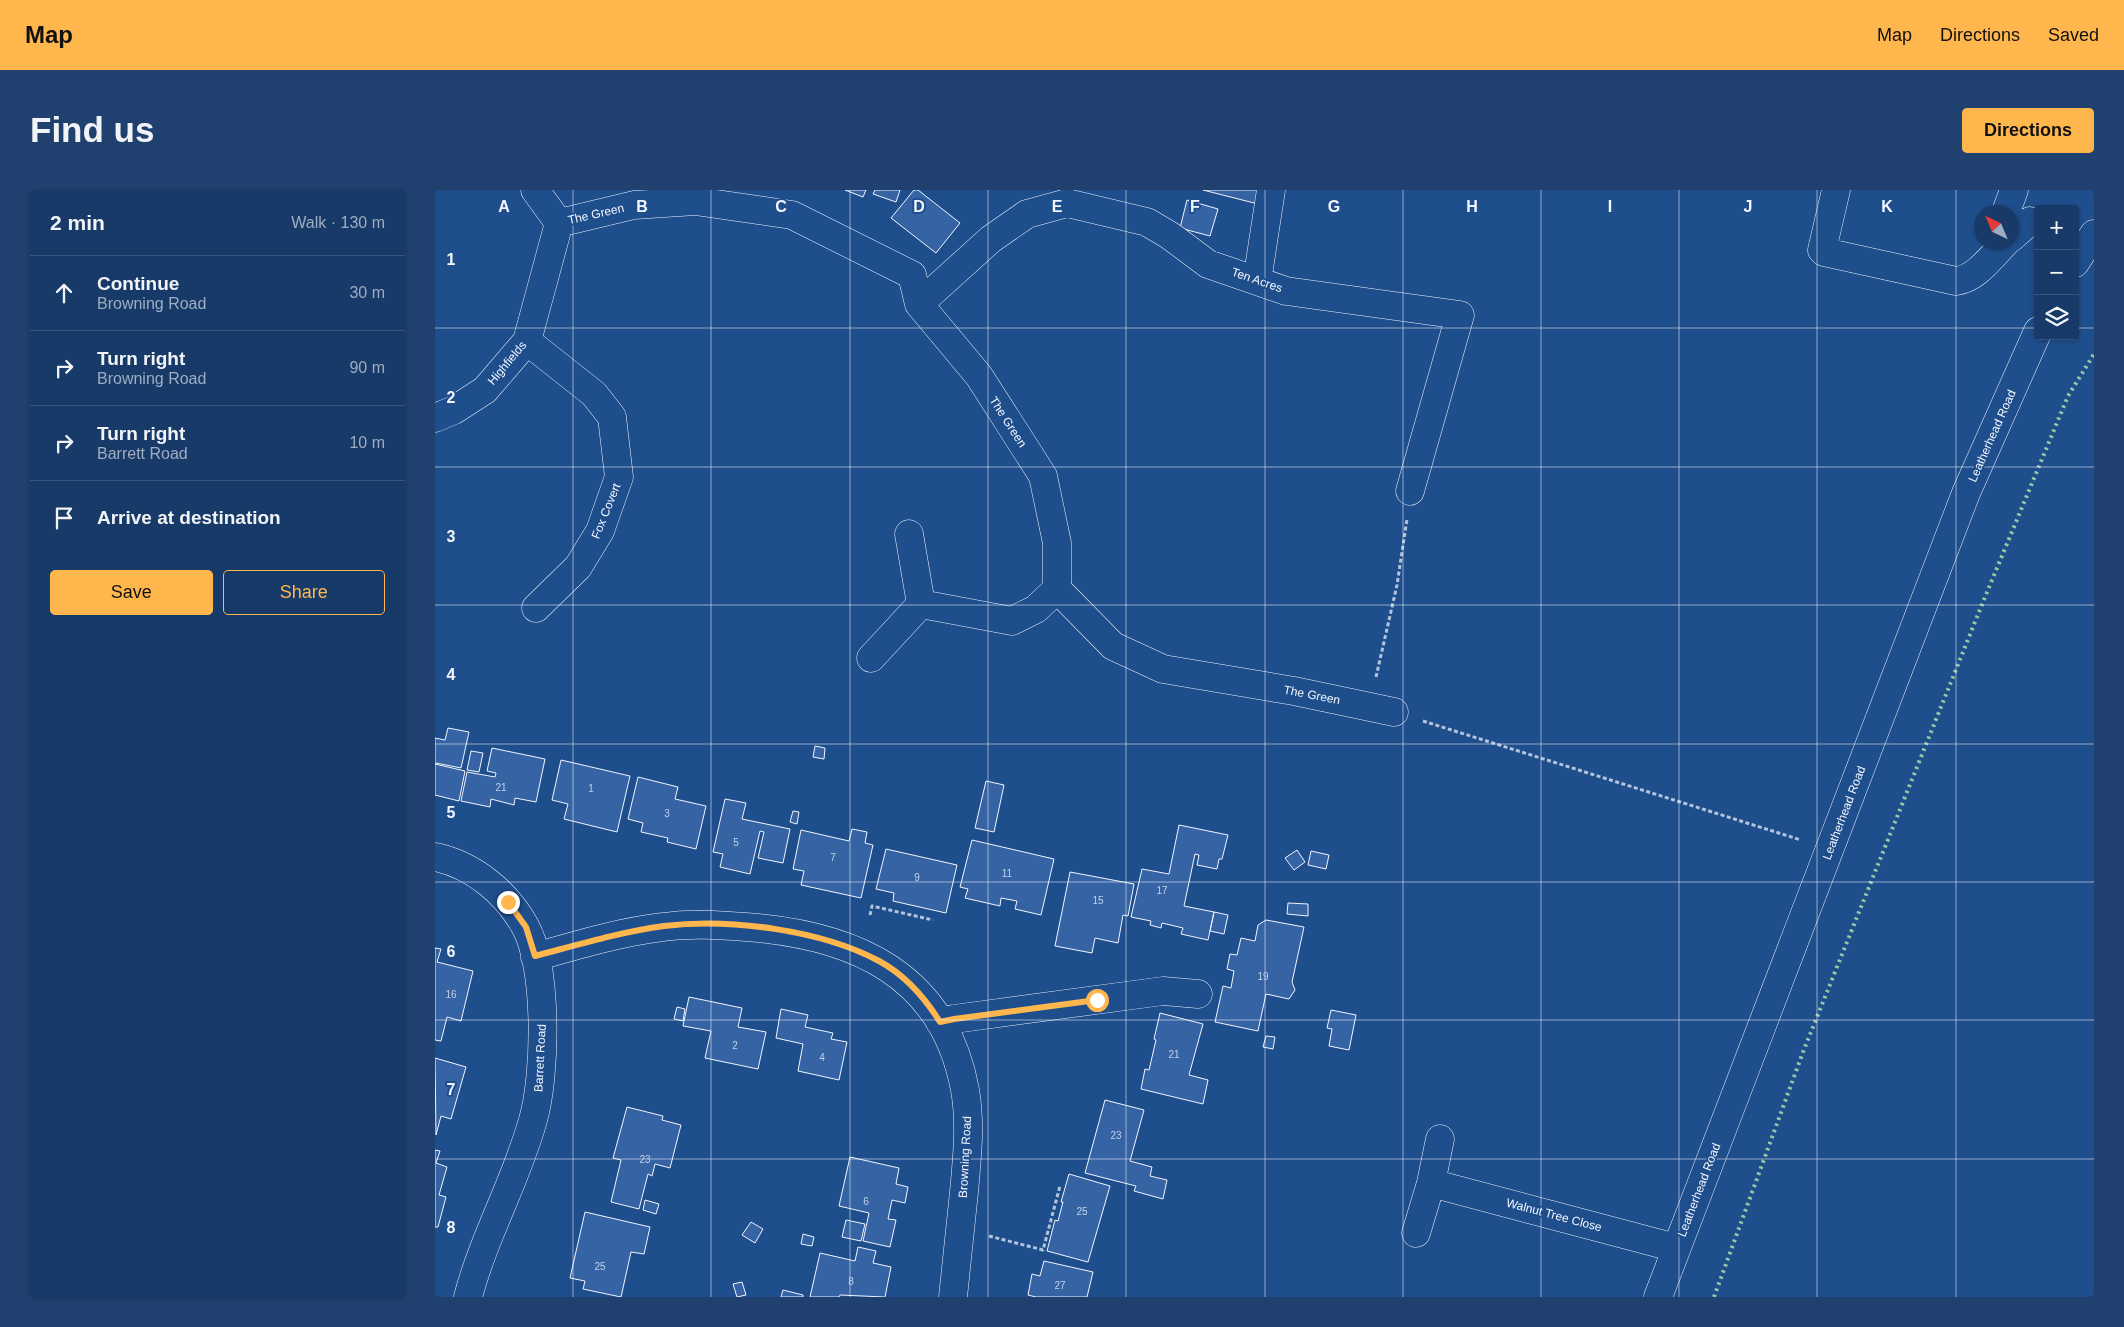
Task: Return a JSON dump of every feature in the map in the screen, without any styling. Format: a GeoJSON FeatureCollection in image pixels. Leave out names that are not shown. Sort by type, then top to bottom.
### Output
{"type":"FeatureCollection","features":[{"type":"Feature","properties":{"kind":"street"},"geometry":{"type":"LineString","coordinates":[[535,190],[559,223]]}},
{"type":"Feature","properties":{"kind":"street"},"geometry":{"type":"LineString","coordinates":[[1257,281],[1271,190]]}},
{"type":"Feature","properties":{"kind":"street"},"geometry":{"type":"LineString","coordinates":[[1836,190],[1822,250],[1824,252],[1957,281],[1971,276],[1995,250]]}},
{"type":"Feature","properties":{"kind":"street"},"geometry":{"type":"LineString","coordinates":[[2009,205],[2014,190]]}},
{"type":"Feature","properties":{"kind":"street","name":"The Green"},"geometry":{"type":"LineString","coordinates":[[559,223],[634,205],[696,195],[791,215],[912,275],[919,304],[979,376],[1043,476],[1057,543],[1057,590],[1113,646],[1163,669],[1294,691],[1381,710]]}},
{"type":"Feature","properties":{"kind":"street","name":"Ten Acres"},"geometry":{"type":"LineString","coordinates":[[919,304],[991,239],[1027,214],[1067,203],[1147,222],[1169,235],[1209,264],[1286,291],[1460,316],[1410,491]]}},
{"type":"Feature","properties":{"kind":"street"},"geometry":{"type":"LineString","coordinates":[[2019,231],[2030,221],[2034,222]]}},
{"type":"Feature","properties":{"kind":"street","name":"Highfields"},"geometry":{"type":"LineString","coordinates":[[435,418],[454,410],[485,390],[527,342],[559,223]]}},
{"type":"Feature","properties":{"kind":"street","name":"Leatherhead Road"},"geometry":{"type":"LineString","coordinates":[[1658,1297],[1966,494],[2034,340]]}},
{"type":"Feature","properties":{"kind":"street","name":"Fox Covert"},"geometry":{"type":"LineString","coordinates":[[527,342],[594,394],[612,417],[619,478],[600,531],[578,567],[536,608]]}},
{"type":"Feature","properties":{"kind":"street"},"geometry":{"type":"LineString","coordinates":[[909,534],[921,604]]}},
{"type":"Feature","properties":{"kind":"street"},"geometry":{"type":"LineString","coordinates":[[921,604],[1012,622],[1036,609],[1057,590]]}},
{"type":"Feature","properties":{"kind":"street"},"geometry":{"type":"LineString","coordinates":[[871,658],[921,604]]}},
{"type":"Feature","properties":{"kind":"street","name":"Barrett Road"},"geometry":{"type":"LineString","coordinates":[[435,856],[470,869],[490,884],[508,902],[526,927],[535,956],[541,1002],[543,1038],[541,1078],[534,1117],[524,1152],[489,1236],[468,1297]]}},
{"type":"Feature","properties":{"kind":"street","name":"Browning Road"},"geometry":{"type":"LineString","coordinates":[[535,956],[610,936],[664,926],[725,925],[771,928],[825,939],[880,962],[909,983],[924,999],[940,1022],[959,1063],[965,1091],[968,1116],[967,1154],[953,1297]]}},
{"type":"Feature","properties":{"kind":"street"},"geometry":{"type":"LineString","coordinates":[[940,1022],[1163,991],[1197,994]]}},
{"type":"Feature","properties":{"kind":"street"},"geometry":{"type":"LineString","coordinates":[[1416,1233],[1431,1182],[1440,1139]]}},
{"type":"Feature","properties":{"kind":"street","name":"Walnut Tree Close"},"geometry":{"type":"LineString","coordinates":[[1431,1182],[1676,1248]]}},
{"type":"Feature","properties":{"kind":"path"},"geometry":{"type":"LineString","coordinates":[[1410,491],[1405,544],[1397,585],[1381,710],[1830,848]]}},
{"type":"Feature","properties":{"kind":"path"},"geometry":{"type":"LineString","coordinates":[[870,915],[872,906],[933,920]]}},
{"type":"Feature","properties":{"kind":"path"},"geometry":{"type":"LineString","coordinates":[[989,1236],[1043,1250],[1060,1186]]}},
{"type":"Feature","properties":{"kind":"building"},"geometry":{"type":"Polygon","coordinates":[[[845,190],[866,190],[863,197],[845,190]]]}},
{"type":"Feature","properties":{"kind":"building"},"geometry":{"type":"Polygon","coordinates":[[[875,190],[900,190],[896,202],[873,194],[875,190]]]}},
{"type":"Feature","properties":{"kind":"building"},"geometry":{"type":"Polygon","coordinates":[[[914,190],[918,190],[960,223],[936,253],[891,218],[914,190]]]}},
{"type":"Feature","properties":{"kind":"building"},"geometry":{"type":"Polygon","coordinates":[[[1203,190],[1262,190],[1258,204],[1203,190]]]}},
{"type":"Feature","properties":{"kind":"building"},"geometry":{"type":"Polygon","coordinates":[[[1187,200],[1218,209],[1210,236],[1180,228],[1187,200]]]}},
{"type":"Feature","properties":{"kind":"building"},"geometry":{"type":"Polygon","coordinates":[[[448,728],[469,732],[461,768],[435,764],[435,738],[445,740],[448,728]]]}},
{"type":"Feature","properties":{"kind":"building"},"geometry":{"type":"Polygon","coordinates":[[[815,746],[825,748],[824,759],[813,757],[815,746]]]}},
{"type":"Feature","properties":{"kind":"building"},"geometry":{"type":"Polygon","coordinates":[[[492,748],[545,759],[536,802],[515,798],[514,805],[491,799],[490,807],[461,801],[467,772],[495,777],[496,773],[487,771],[492,748]]]}},
{"type":"Feature","properties":{"kind":"building"},"geometry":{"type":"Polygon","coordinates":[[[471,751],[483,753],[479,772],[467,770],[471,751]]]}},
{"type":"Feature","properties":{"kind":"building"},"geometry":{"type":"Polygon","coordinates":[[[561,760],[630,776],[617,832],[564,819],[568,804],[552,800],[561,760]]]}},
{"type":"Feature","properties":{"kind":"building"},"geometry":{"type":"Polygon","coordinates":[[[435,764],[465,771],[459,801],[435,795],[435,764]]]}},
{"type":"Feature","properties":{"kind":"building"},"geometry":{"type":"Polygon","coordinates":[[[638,777],[678,787],[675,799],[706,806],[696,849],[667,842],[668,838],[641,832],[643,823],[628,819],[638,777]]]}},
{"type":"Feature","properties":{"kind":"building"},"geometry":{"type":"Polygon","coordinates":[[[986,781],[1004,785],[994,832],[975,828],[986,781]]]}},
{"type":"Feature","properties":{"kind":"building"},"geometry":{"type":"Polygon","coordinates":[[[725,799],[746,803],[742,819],[790,829],[783,863],[758,858],[764,832],[760,831],[750,874],[720,867],[723,854],[713,852],[725,799]]]}},
{"type":"Feature","properties":{"kind":"building"},"geometry":{"type":"Polygon","coordinates":[[[793,811],[799,812],[797,824],[790,822],[793,811]]]}},
{"type":"Feature","properties":{"kind":"building"},"geometry":{"type":"Polygon","coordinates":[[[1179,825],[1228,835],[1222,859],[1219,859],[1217,869],[1197,865],[1199,855],[1195,854],[1184,906],[1214,912],[1208,940],[1181,934],[1183,928],[1162,923],[1161,928],[1150,925],[1151,921],[1131,917],[1142,869],[1169,874],[1179,825]]]}},
{"type":"Feature","properties":{"kind":"building"},"geometry":{"type":"Polygon","coordinates":[[[852,829],[867,832],[865,843],[873,845],[861,898],[801,885],[804,871],[793,869],[801,830],[849,841],[852,829]]]}},
{"type":"Feature","properties":{"kind":"building"},"geometry":{"type":"Polygon","coordinates":[[[972,840],[1054,859],[1041,915],[1015,909],[1017,901],[1001,898],[1000,906],[965,898],[968,889],[960,887],[972,840]]]}},
{"type":"Feature","properties":{"kind":"building"},"geometry":{"type":"Polygon","coordinates":[[[886,849],[957,865],[946,913],[893,901],[894,893],[876,889],[886,849]]]}},
{"type":"Feature","properties":{"kind":"building"},"geometry":{"type":"Polygon","coordinates":[[[1297,850],[1305,862],[1294,870],[1285,858],[1297,850]]]}},
{"type":"Feature","properties":{"kind":"building"},"geometry":{"type":"Polygon","coordinates":[[[1311,851],[1329,855],[1326,869],[1308,865],[1311,851]]]}},
{"type":"Feature","properties":{"kind":"building"},"geometry":{"type":"Polygon","coordinates":[[[1070,872],[1134,884],[1128,916],[1123,915],[1118,943],[1095,938],[1092,953],[1055,946],[1070,872]]]}},
{"type":"Feature","properties":{"kind":"building"},"geometry":{"type":"Polygon","coordinates":[[[1288,903],[1308,904],[1308,916],[1287,914],[1288,903]]]}},
{"type":"Feature","properties":{"kind":"building"},"geometry":{"type":"Polygon","coordinates":[[[1214,912],[1228,915],[1224,934],[1210,931],[1214,912]]]}},
{"type":"Feature","properties":{"kind":"building"},"geometry":{"type":"Polygon","coordinates":[[[1266,920],[1304,927],[1292,982],[1295,990],[1289,999],[1266,994],[1258,1031],[1215,1022],[1223,986],[1231,988],[1234,971],[1227,969],[1230,954],[1237,955],[1241,938],[1255,941],[1258,925],[1266,920]]]}},
{"type":"Feature","properties":{"kind":"building"},"geometry":{"type":"Polygon","coordinates":[[[435,948],[441,949],[437,962],[473,971],[461,1021],[447,1017],[441,1041],[435,1040],[435,948]]]}},
{"type":"Feature","properties":{"kind":"building"},"geometry":{"type":"Polygon","coordinates":[[[689,997],[742,1008],[738,1027],[766,1032],[758,1069],[705,1058],[711,1031],[683,1026],[689,997]]]}},
{"type":"Feature","properties":{"kind":"building"},"geometry":{"type":"Polygon","coordinates":[[[677,1007],[685,1009],[683,1021],[674,1019],[677,1007]]]}},
{"type":"Feature","properties":{"kind":"building"},"geometry":{"type":"Polygon","coordinates":[[[781,1009],[808,1015],[805,1027],[833,1033],[831,1039],[847,1042],[839,1080],[798,1071],[803,1044],[776,1038],[781,1009]]]}},
{"type":"Feature","properties":{"kind":"building"},"geometry":{"type":"Polygon","coordinates":[[[1331,1010],[1356,1015],[1349,1050],[1329,1046],[1332,1029],[1327,1028],[1331,1010]]]}},
{"type":"Feature","properties":{"kind":"building"},"geometry":{"type":"Polygon","coordinates":[[[1160,1013],[1203,1024],[1189,1075],[1208,1080],[1203,1104],[1141,1089],[1145,1069],[1149,1070],[1160,1013]]]}},
{"type":"Feature","properties":{"kind":"building"},"geometry":{"type":"Polygon","coordinates":[[[1266,1036],[1275,1037],[1273,1049],[1263,1047],[1266,1036]]]}},
{"type":"Feature","properties":{"kind":"building"},"geometry":{"type":"Polygon","coordinates":[[[435,1058],[466,1067],[451,1119],[441,1116],[436,1135],[435,1058]]]}},
{"type":"Feature","properties":{"kind":"building"},"geometry":{"type":"Polygon","coordinates":[[[1105,1100],[1144,1110],[1130,1161],[1152,1167],[1150,1176],[1167,1180],[1163,1199],[1134,1191],[1136,1186],[1085,1173],[1105,1100]]]}},
{"type":"Feature","properties":{"kind":"building"},"geometry":{"type":"Polygon","coordinates":[[[627,1107],[663,1116],[662,1120],[681,1125],[670,1168],[655,1164],[652,1176],[648,1174],[639,1209],[611,1202],[621,1160],[613,1158],[627,1107]]]}},
{"type":"Feature","properties":{"kind":"building"},"geometry":{"type":"Polygon","coordinates":[[[435,1150],[440,1151],[436,1163],[447,1167],[439,1195],[446,1197],[438,1227],[435,1227],[435,1150]]]}},
{"type":"Feature","properties":{"kind":"building"},"geometry":{"type":"Polygon","coordinates":[[[850,1157],[899,1168],[896,1184],[908,1187],[905,1203],[892,1200],[888,1219],[896,1220],[890,1247],[863,1241],[869,1213],[839,1206],[850,1157]]]}},
{"type":"Feature","properties":{"kind":"building"},"geometry":{"type":"Polygon","coordinates":[[[1069,1174],[1110,1186],[1088,1262],[1047,1251],[1055,1220],[1058,1221],[1069,1174]]]}},
{"type":"Feature","properties":{"kind":"building"},"geometry":{"type":"Polygon","coordinates":[[[645,1200],[659,1204],[656,1214],[643,1210],[645,1200]]]}},
{"type":"Feature","properties":{"kind":"building"},"geometry":{"type":"Polygon","coordinates":[[[585,1212],[650,1227],[644,1254],[631,1252],[621,1297],[583,1289],[585,1281],[570,1278],[585,1212]]]}},
{"type":"Feature","properties":{"kind":"building"},"geometry":{"type":"Polygon","coordinates":[[[846,1220],[865,1224],[861,1241],[842,1237],[846,1220]]]}},
{"type":"Feature","properties":{"kind":"building"},"geometry":{"type":"Polygon","coordinates":[[[751,1222],[763,1229],[755,1243],[742,1235],[751,1222]]]}},
{"type":"Feature","properties":{"kind":"building"},"geometry":{"type":"Polygon","coordinates":[[[803,1234],[814,1237],[812,1246],[801,1244],[803,1234]]]}},
{"type":"Feature","properties":{"kind":"building"},"geometry":{"type":"Polygon","coordinates":[[[858,1247],[876,1251],[873,1263],[891,1267],[885,1297],[840,1295],[839,1297],[810,1297],[820,1253],[855,1261],[858,1247]]]}},
{"type":"Feature","properties":{"kind":"building"},"geometry":{"type":"Polygon","coordinates":[[[1044,1261],[1093,1272],[1087,1297],[1036,1297],[1028,1295],[1032,1274],[1040,1276],[1044,1261]]]}},
{"type":"Feature","properties":{"kind":"building"},"geometry":{"type":"Polygon","coordinates":[[[742,1282],[746,1295],[737,1297],[733,1284],[742,1282]]]}},
{"type":"Feature","properties":{"kind":"building"},"geometry":{"type":"Polygon","coordinates":[[[783,1290],[803,1295],[803,1297],[781,1297],[783,1290]]]}},
{"type":"Feature","properties":{"kind":"hedge"},"geometry":{"type":"LineString","coordinates":[[1714,1297],[1803,1052],[1985,597],[2068,396],[2094,354]]}},
{"type":"Feature","properties":{"kind":"route"},"geometry":{"type":"LineString","coordinates":[[508,902],[526,927],[535,956],[610,936],[664,926],[725,925],[771,928],[825,939],[880,962],[909,983],[924,999],[940,1022],[1097,1000]]}}]}
